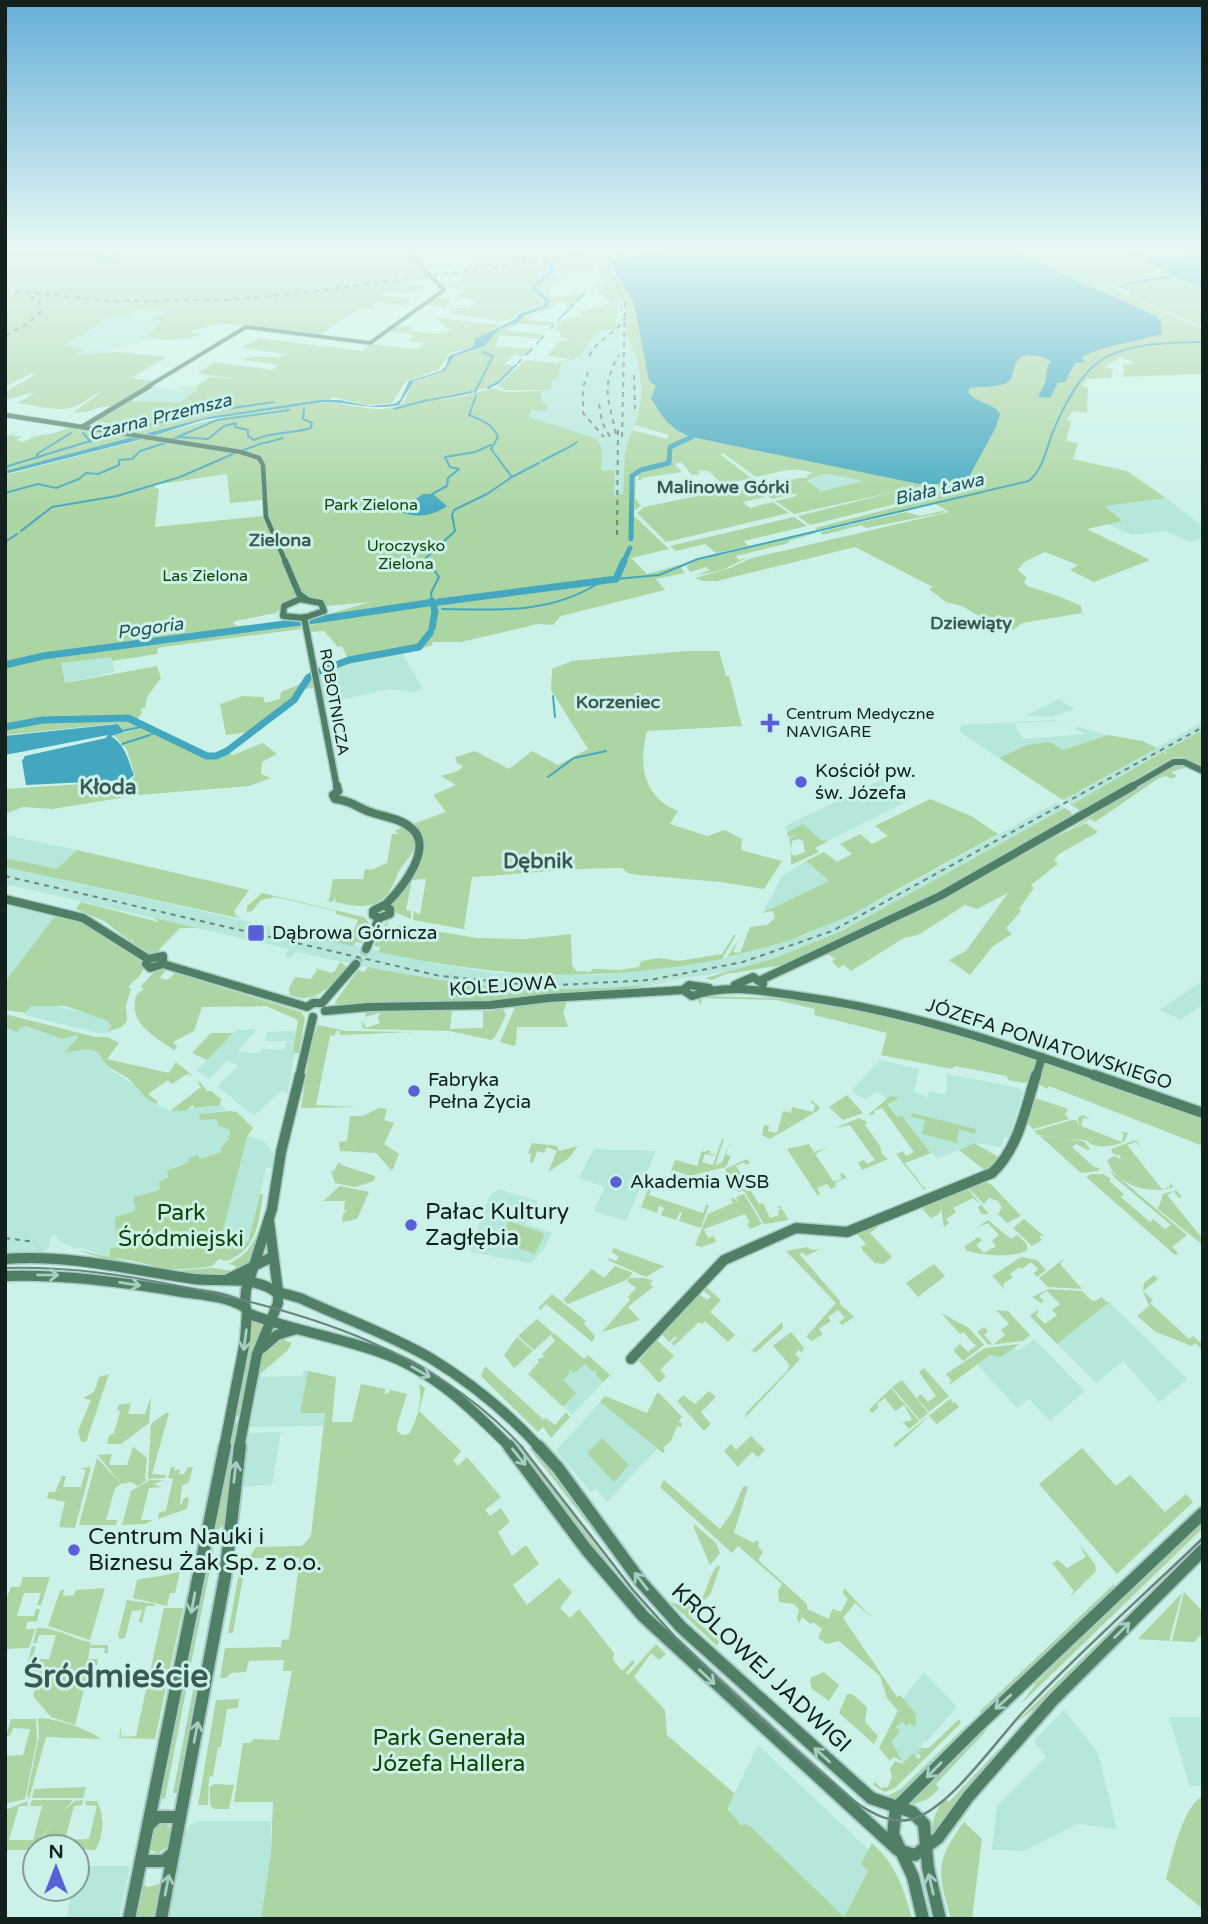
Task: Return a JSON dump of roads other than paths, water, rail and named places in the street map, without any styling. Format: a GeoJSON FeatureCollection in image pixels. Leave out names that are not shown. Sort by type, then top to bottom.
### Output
{"type":"FeatureCollection","features":[{"type":"Feature","properties":{"kind":"street"},"geometry":{"type":"LineString","coordinates":[[82,427],[225,340]]}},
{"type":"Feature","properties":{"kind":"street"},"geometry":{"type":"LineString","coordinates":[[345,340],[370,343],[374,340]]}},
{"type":"Feature","properties":{"kind":"street"},"geometry":{"type":"LineString","coordinates":[[5,415],[248,454],[262,461],[267,519],[299,594],[321,603],[324,610],[319,615],[288,619],[282,615],[284,606],[306,598]]}},
{"type":"Feature","properties":{"kind":"street"},"geometry":{"type":"LineString","coordinates":[[295,600],[299,594]]}},
{"type":"Feature","properties":{"kind":"street","name":"ROBOTNICZA"},"geometry":{"type":"LineString","coordinates":[[304,617],[338,791],[334,794],[334,799],[347,794],[368,811],[405,823],[419,838],[417,858],[385,906],[390,913],[379,918],[366,949]]}},
{"type":"Feature","properties":{"kind":"street"},"geometry":{"type":"LineString","coordinates":[[761,985],[940,896],[1173,763],[1180,761],[1203,772]]}},
{"type":"Feature","properties":{"kind":"street"},"geometry":{"type":"LineString","coordinates":[[5,899],[83,918],[127,948],[149,959],[146,964],[150,968],[163,964],[310,1012],[323,1007],[356,964]]}},
{"type":"Feature","properties":{"kind":"street","name":"KOLEJOWA"},"geometry":{"type":"LineString","coordinates":[[323,1007],[485,1005],[544,998],[683,990],[692,996],[761,985]]}},
{"type":"Feature","properties":{"kind":"street","name":"JÓZEFA PONIATOWSKIEGO"},"geometry":{"type":"LineString","coordinates":[[761,985],[776,994],[831,999],[870,1007],[993,1040],[1203,1113]]}},
{"type":"Feature","properties":{"kind":"street"},"geometry":{"type":"LineString","coordinates":[[129,1919],[242,1358],[248,1284],[269,1220],[283,1154],[281,1143],[287,1133],[310,1012],[313,1003],[323,1007]]}},
{"type":"Feature","properties":{"kind":"street"},"geometry":{"type":"LineString","coordinates":[[631,1359],[724,1260],[800,1227],[847,1232],[988,1176],[1010,1155],[1042,1057]]}},
{"type":"Feature","properties":{"kind":"street"},"geometry":{"type":"LineString","coordinates":[[161,1919],[225,1577],[239,1446],[257,1354],[279,1301],[269,1220]]}},
{"type":"Feature","properties":{"kind":"street"},"geometry":{"type":"LineString","coordinates":[[219,1282],[272,1256]]}},
{"type":"Feature","properties":{"kind":"street","name":"KRÓLOWEJ JADWIGI"},"geometry":{"type":"LineString","coordinates":[[5,1259],[76,1259],[219,1282],[269,1285],[278,1292],[305,1301],[437,1362],[487,1398],[548,1450],[641,1582],[692,1638],[862,1791],[878,1802],[912,1812],[922,1820],[928,1849]]}},
{"type":"Feature","properties":{"kind":"street","name":"KRÓLOWEJ JADWIGI"},"geometry":{"type":"LineString","coordinates":[[5,1276],[54,1275],[97,1279],[219,1299],[270,1321],[350,1342],[397,1359],[443,1386],[472,1408],[513,1448],[586,1549],[643,1616],[898,1850]]}},
{"type":"Feature","properties":{"kind":"street"},"geometry":{"type":"LineString","coordinates":[[257,1354],[274,1337],[299,1329]]}},
{"type":"Feature","properties":{"kind":"street"},"geometry":{"type":"LineString","coordinates":[[923,1919],[913,1877],[898,1850],[892,1829],[896,1808],[973,1731],[1203,1513]]}},
{"type":"Feature","properties":{"kind":"street"},"geometry":{"type":"LineString","coordinates":[[898,1850],[915,1855],[928,1849],[970,1793],[1032,1722],[1203,1550]]}},
{"type":"Feature","properties":{"kind":"street"},"geometry":{"type":"LineString","coordinates":[[148,1827],[158,1817],[180,1817]]}},
{"type":"Feature","properties":{"kind":"street"},"geometry":{"type":"LineString","coordinates":[[928,1849],[928,1867],[940,1919]]}},
{"type":"Feature","properties":{"kind":"street"},"geometry":{"type":"LineString","coordinates":[[141,1861],[164,1861],[173,1852]]}},
{"type":"Feature","properties":{"kind":"water"},"geometry":{"type":"Polygon","coordinates":[[[475,340],[490,340],[485,346],[454,356],[445,371],[414,381],[399,405],[380,407],[323,402],[203,420],[150,437],[5,474],[5,471],[208,417],[320,400],[340,400],[369,406],[394,404],[400,400],[409,381],[441,371],[449,356],[473,347],[475,340]]]}},
{"type":"Feature","properties":{"kind":"water"},"geometry":{"type":"Polygon","coordinates":[[[641,340],[1138,340],[1100,349],[1081,357],[1085,362],[1075,363],[1065,382],[1058,383],[1050,398],[1038,397],[1051,362],[1034,356],[1020,358],[1010,380],[1004,384],[970,388],[968,392],[971,396],[993,407],[1000,414],[996,427],[967,480],[938,484],[919,484],[692,437],[679,431],[659,411],[651,398],[656,386],[649,381],[641,340]]]}},
{"type":"Feature","properties":{"kind":"water"},"geometry":{"type":"Polygon","coordinates":[[[423,494],[433,494],[447,506],[423,515],[398,511],[423,494]]]}},
{"type":"Feature","properties":{"kind":"water"},"geometry":{"type":"Polygon","coordinates":[[[118,724],[124,732],[111,736],[120,744],[128,759],[134,775],[128,780],[26,785],[22,761],[25,756],[106,738],[108,735],[5,755],[5,736],[118,724]]]}},
{"type":"Feature","properties":{"kind":"waterway","name":"Biała Ława"},"geometry":{"type":"LineString","coordinates":[[616,579],[659,575],[698,559],[1029,481],[1041,465],[1066,403],[1079,382],[1095,365],[1114,354],[1139,347],[1203,342]]}},
{"type":"Feature","properties":{"kind":"waterway"},"geometry":{"type":"LineString","coordinates":[[527,354],[532,349]]}},
{"type":"Feature","properties":{"kind":"waterway"},"geometry":{"type":"LineString","coordinates":[[475,392],[493,356],[483,352]]}},
{"type":"Feature","properties":{"kind":"waterway"},"geometry":{"type":"LineString","coordinates":[[518,363],[521,360]]}},
{"type":"Feature","properties":{"kind":"waterway"},"geometry":{"type":"LineString","coordinates":[[488,388],[499,382],[516,365]]}},
{"type":"Feature","properties":{"kind":"waterway"},"geometry":{"type":"LineString","coordinates":[[447,397],[472,392]]}},
{"type":"Feature","properties":{"kind":"waterway"},"geometry":{"type":"LineString","coordinates":[[476,396],[469,415],[486,423],[496,433],[498,437],[491,449],[512,477]]}},
{"type":"Feature","properties":{"kind":"waterway"},"geometry":{"type":"LineString","coordinates":[[431,400],[445,397]]}},
{"type":"Feature","properties":{"kind":"waterway"},"geometry":{"type":"LineString","coordinates":[[394,409],[428,400]]}},
{"type":"Feature","properties":{"kind":"waterway"},"geometry":{"type":"LineString","coordinates":[[118,431],[219,410],[274,402]]}},
{"type":"Feature","properties":{"kind":"waterway"},"geometry":{"type":"LineString","coordinates":[[178,437],[208,439],[224,426],[236,423],[235,427],[248,430],[248,436],[254,440],[268,435],[304,430],[311,428],[312,423],[303,419],[304,408]]}},
{"type":"Feature","properties":{"kind":"waterway","name":"Czarna Przemsza"},"geometry":{"type":"LineString","coordinates":[[178,437],[217,420],[290,410]]}},
{"type":"Feature","properties":{"kind":"waterway"},"geometry":{"type":"LineString","coordinates":[[37,457],[37,454],[71,433]]}},
{"type":"Feature","properties":{"kind":"waterway"},"geometry":{"type":"LineString","coordinates":[[83,433],[90,441]]}},
{"type":"Feature","properties":{"kind":"waterway"},"geometry":{"type":"LineString","coordinates":[[90,441],[113,434]]}},
{"type":"Feature","properties":{"kind":"waterway"},"geometry":{"type":"LineString","coordinates":[[173,439],[178,437]]}},
{"type":"Feature","properties":{"kind":"waterway","name":"Pogoria"},"geometry":{"type":"LineString","coordinates":[[631,539],[632,476],[641,470],[669,463],[670,447],[692,437]]}},
{"type":"Feature","properties":{"kind":"waterway"},"geometry":{"type":"LineString","coordinates":[[265,443],[283,438]]}},
{"type":"Feature","properties":{"kind":"waterway"},"geometry":{"type":"LineString","coordinates":[[37,457],[90,441]]}},
{"type":"Feature","properties":{"kind":"waterway"},"geometry":{"type":"LineString","coordinates":[[5,493],[38,484],[56,488],[79,479],[86,473],[98,474],[119,465],[119,460],[132,459],[140,451],[165,443]]}},
{"type":"Feature","properties":{"kind":"waterway"},"geometry":{"type":"LineString","coordinates":[[241,451],[263,443]]}},
{"type":"Feature","properties":{"kind":"waterway"},"geometry":{"type":"LineString","coordinates":[[432,494],[447,486],[448,478],[459,469],[450,467],[445,457],[475,452],[491,445]]}},
{"type":"Feature","properties":{"kind":"waterway"},"geometry":{"type":"LineString","coordinates":[[542,461],[573,445]]}},
{"type":"Feature","properties":{"kind":"waterway"},"geometry":{"type":"LineString","coordinates":[[21,531],[52,507],[117,496],[180,477],[235,453]]}},
{"type":"Feature","properties":{"kind":"waterway"},"geometry":{"type":"LineString","coordinates":[[5,467],[37,457]]}},
{"type":"Feature","properties":{"kind":"waterway"},"geometry":{"type":"LineString","coordinates":[[512,477],[539,463]]}},
{"type":"Feature","properties":{"kind":"waterway"},"geometry":{"type":"LineString","coordinates":[[432,601],[431,593],[439,577],[426,558],[455,531],[452,515],[454,510],[487,494],[512,477]]}},
{"type":"Feature","properties":{"kind":"waterway"},"geometry":{"type":"LineString","coordinates":[[5,542],[17,534]]}},
{"type":"Feature","properties":{"kind":"waterway","name":"Pogoria"},"geometry":{"type":"LineString","coordinates":[[623,563],[630,548]]}},
{"type":"Feature","properties":{"kind":"waterway","name":"Pogoria"},"geometry":{"type":"LineString","coordinates":[[439,602],[616,579],[624,561]]}},
{"type":"Feature","properties":{"kind":"waterway"},"geometry":{"type":"LineString","coordinates":[[442,609],[502,609],[541,605],[579,594],[597,584]]}},
{"type":"Feature","properties":{"kind":"waterway"},"geometry":{"type":"LineString","coordinates":[[432,601],[435,611],[432,628]]}},
{"type":"Feature","properties":{"kind":"waterway","name":"Pogoria"},"geometry":{"type":"LineString","coordinates":[[308,621],[428,603]]}},
{"type":"Feature","properties":{"kind":"waterway","name":"Pogoria"},"geometry":{"type":"LineString","coordinates":[[5,665],[43,656],[300,622]]}},
{"type":"Feature","properties":{"kind":"waterway"},"geometry":{"type":"LineString","coordinates":[[5,727],[43,720],[128,718],[207,756],[216,756],[227,751],[294,700],[308,678],[317,672],[349,660],[419,647],[430,633]]}},
{"type":"Feature","properties":{"kind":"waterway"},"geometry":{"type":"LineString","coordinates":[[553,696],[555,717]]}},
{"type":"Feature","properties":{"kind":"waterway"},"geometry":{"type":"LineString","coordinates":[[122,731],[146,726]]}},
{"type":"Feature","properties":{"kind":"waterway"},"geometry":{"type":"LineString","coordinates":[[152,734],[157,732]]}},
{"type":"Feature","properties":{"kind":"waterway"},"geometry":{"type":"LineString","coordinates":[[122,744],[150,735]]}},
{"type":"Feature","properties":{"kind":"waterway"},"geometry":{"type":"LineString","coordinates":[[548,777],[574,758],[606,751]]}},
{"type":"Feature","properties":{"kind":"tunnel"},"geometry":{"type":"LineString","coordinates":[[356,964],[366,949]]}},
{"type":"Feature","properties":{"kind":"tram line"},"geometry":{"type":"LineString","coordinates":[[5,1268],[73,1270],[140,1279],[231,1297],[323,1323],[367,1340],[450,1385],[488,1414],[521,1446]]}},
{"type":"Feature","properties":{"kind":"tram line"},"geometry":{"type":"LineString","coordinates":[[521,1446],[633,1590],[676,1638],[751,1710],[854,1801],[892,1820],[918,1817],[946,1798],[1045,1689],[1203,1538]]}},
{"type":"Feature","properties":{"kind":"railway"},"geometry":{"type":"LineString","coordinates":[[589,356],[603,340]]}},
{"type":"Feature","properties":{"kind":"railway"},"geometry":{"type":"LineString","coordinates":[[622,437],[624,340]]}},
{"type":"Feature","properties":{"kind":"railway"},"geometry":{"type":"LineString","coordinates":[[616,434],[608,385],[619,355]]}},
{"type":"Feature","properties":{"kind":"railway"},"geometry":{"type":"LineString","coordinates":[[588,372],[583,388],[583,413],[604,437]]}},
{"type":"Feature","properties":{"kind":"railway"},"geometry":{"type":"LineString","coordinates":[[634,375],[635,409]]}},
{"type":"Feature","properties":{"kind":"railway"},"geometry":{"type":"LineString","coordinates":[[599,404],[602,422],[611,439]]}},
{"type":"Feature","properties":{"kind":"railway"},"geometry":{"type":"LineString","coordinates":[[617,535],[618,426]]}},
{"type":"Feature","properties":{"kind":"railway"},"geometry":{"type":"LineString","coordinates":[[5,876],[440,976],[540,986],[650,980],[743,962],[832,931],[1203,727]]}},
{"type":"Feature","properties":{"kind":"railway"},"geometry":{"type":"LineString","coordinates":[[5,1238],[35,1242]]}},
{"type":"Feature","properties":{"kind":"place","name":"Centrum Medyczne NAVIGARE"},"geometry":{"type":"Point","coordinates":[770,723]}},
{"type":"Feature","properties":{"kind":"place","name":"Kościół pw. św. Józefa"},"geometry":{"type":"Point","coordinates":[801,782]}},
{"type":"Feature","properties":{"kind":"place","name":"Dąbrowa Górnicza"},"geometry":{"type":"Point","coordinates":[256,933]}},
{"type":"Feature","properties":{"kind":"place","name":"Fabryka Pełna Życia"},"geometry":{"type":"Point","coordinates":[414,1091]}},
{"type":"Feature","properties":{"kind":"place","name":"Akademia WSB"},"geometry":{"type":"Point","coordinates":[616,1182]}},
{"type":"Feature","properties":{"kind":"place","name":"Pałac Kultury Zagłębia"},"geometry":{"type":"Point","coordinates":[411,1225]}},
{"type":"Feature","properties":{"kind":"place","name":"Centrum Nauki i Biznesu Żak Sp. z o.o."},"geometry":{"type":"Point","coordinates":[74,1550]}},
{"type":"Feature","properties":{"kind":"district","name":"Malinowe Górki"},"geometry":{"type":"Point","coordinates":[723,487]}},
{"type":"Feature","properties":{"kind":"district","name":"Zielona"},"geometry":{"type":"Point","coordinates":[280,540]}},
{"type":"Feature","properties":{"kind":"district","name":"Dziewiąty"},"geometry":{"type":"Point","coordinates":[971,623]}},
{"type":"Feature","properties":{"kind":"district","name":"Korzeniec"},"geometry":{"type":"Point","coordinates":[618,702]}},
{"type":"Feature","properties":{"kind":"district","name":"Kłoda"},"geometry":{"type":"Point","coordinates":[108,787]}},
{"type":"Feature","properties":{"kind":"district","name":"Dębnik"},"geometry":{"type":"Point","coordinates":[538,861]}},
{"type":"Feature","properties":{"kind":"district","name":"Śródmieście"},"geometry":{"type":"Point","coordinates":[116,1677]}},
{"type":"Feature","properties":{"kind":"park label","name":"Park Zielona"},"geometry":{"type":"Point","coordinates":[371,505]}},
{"type":"Feature","properties":{"kind":"park label","name":"Uroczysko Zielona"},"geometry":{"type":"Point","coordinates":[406,555]}},
{"type":"Feature","properties":{"kind":"park label","name":"Las Zielona"},"geometry":{"type":"Point","coordinates":[205,576]}},
{"type":"Feature","properties":{"kind":"park label","name":"Park Śródmiejski"},"geometry":{"type":"Point","coordinates":[181,1226]}},
{"type":"Feature","properties":{"kind":"park label","name":"Park Generała Józefa Hallera"},"geometry":{"type":"Point","coordinates":[449,1751]}}]}
